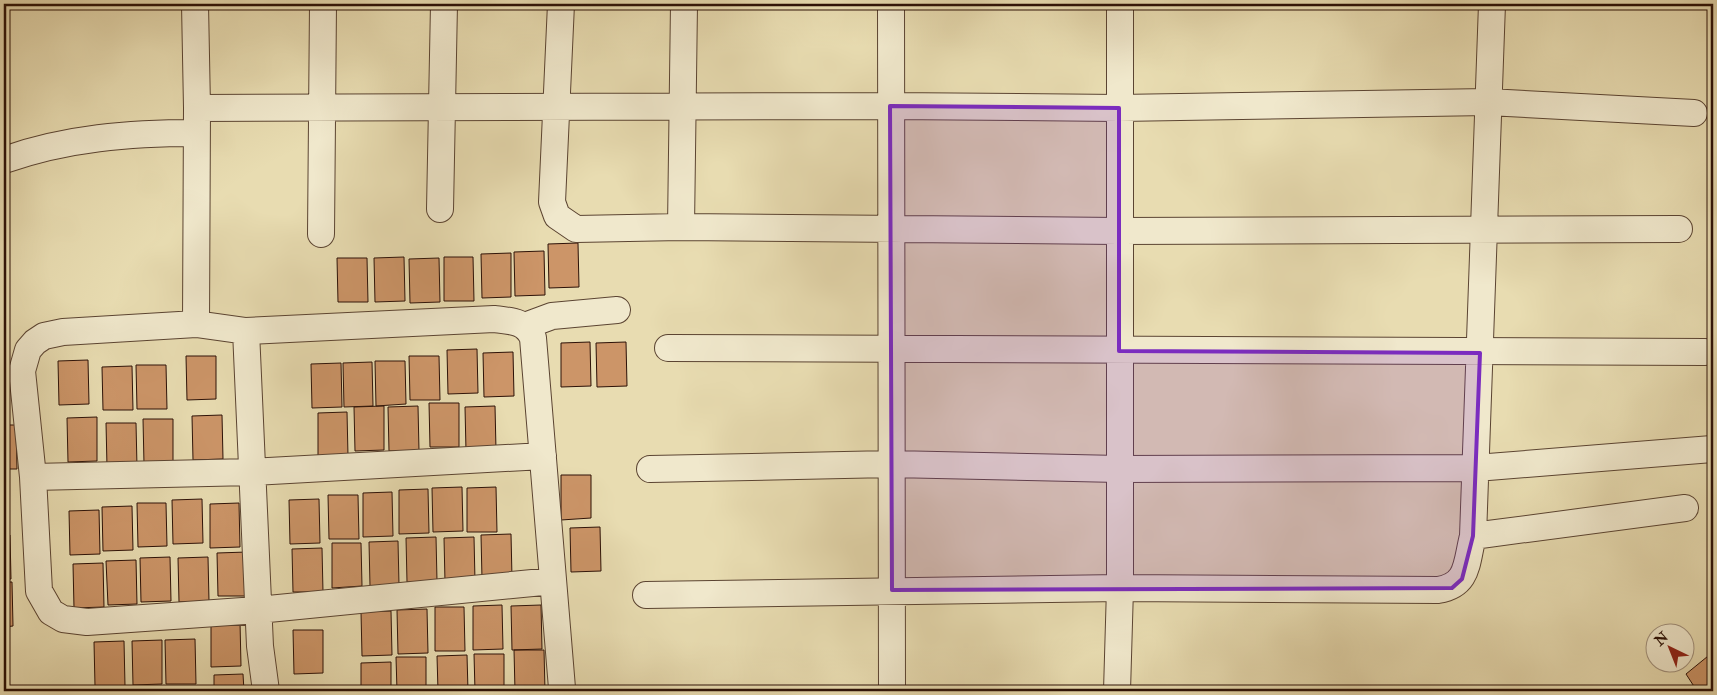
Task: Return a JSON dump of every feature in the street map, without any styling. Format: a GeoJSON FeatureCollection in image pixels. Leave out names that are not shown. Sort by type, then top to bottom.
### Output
{"type":"FeatureCollection","features":[{"type":"Feature","properties":{"kind":"street"},"geometry":{"type":"LineString","coordinates":[[195,4],[197,120],[196,324]]}},
{"type":"Feature","properties":{"kind":"street"},"geometry":{"type":"LineString","coordinates":[[321,234],[323,4]]}},
{"type":"Feature","properties":{"kind":"street"},"geometry":{"type":"LineString","coordinates":[[440,210],[444,4]]}},
{"type":"Feature","properties":{"kind":"street"},"geometry":{"type":"LineString","coordinates":[[561,4],[554,108],[552,202],[557,216],[576,228],[681,227],[1118,231],[1679,229]]}},
{"type":"Feature","properties":{"kind":"street"},"geometry":{"type":"LineString","coordinates":[[681,227],[684,4]]}},
{"type":"Feature","properties":{"kind":"street"},"geometry":{"type":"LineString","coordinates":[[891,4],[890,349],[892,691]]}},
{"type":"Feature","properties":{"kind":"street"},"geometry":{"type":"LineString","coordinates":[[1117,691],[1120,588],[1118,231],[1120,4]]}},
{"type":"Feature","properties":{"kind":"street"},"geometry":{"type":"LineString","coordinates":[[646,595],[1120,588],[1438,590],[1452,588],[1462,579],[1473,536],[1492,4]]}},
{"type":"Feature","properties":{"kind":"street"},"geometry":{"type":"LineString","coordinates":[[4,160],[69,142],[135,133],[197,120],[322,108],[890,106],[1119,108],[1488,102],[1694,113]]}},
{"type":"Feature","properties":{"kind":"street"},"geometry":{"type":"LineString","coordinates":[[526,326],[552,316],[617,310]]}},
{"type":"Feature","properties":{"kind":"street"},"geometry":{"type":"LineString","coordinates":[[553,582],[258,610],[87,622],[64,619],[51,612],[39,591],[33,477],[13,372],[34,342],[44,336],[63,332],[196,324],[246,331],[494,318],[516,321],[526,326],[533,338],[553,582],[561,691]]}},
{"type":"Feature","properties":{"kind":"street"},"geometry":{"type":"LineString","coordinates":[[246,331],[258,610],[266,691]]}},
{"type":"Feature","properties":{"kind":"street"},"geometry":{"type":"LineString","coordinates":[[668,348],[1480,353],[1705,352]]}},
{"type":"Feature","properties":{"kind":"street"},"geometry":{"type":"LineString","coordinates":[[650,469],[891,464],[1119,469],[1476,468],[1712,449]]}},
{"type":"Feature","properties":{"kind":"street"},"geometry":{"type":"LineString","coordinates":[[33,477],[252,472],[543,456]]}},
{"type":"Feature","properties":{"kind":"street"},"geometry":{"type":"LineString","coordinates":[[1473,536],[1685,508]]}},
{"type":"Feature","properties":{"kind":"highlighted area"},"geometry":{"type":"Polygon","coordinates":[[[890,106],[1119,108],[1119,351],[1480,353],[1473,536],[1462,579],[1452,588],[892,590],[890,106]]]}},
{"type":"Feature","properties":{"kind":"building"},"geometry":{"type":"Polygon","coordinates":[[[578,243],[579,287],[549,288],[548,244],[578,243]]]}},
{"type":"Feature","properties":{"kind":"building"},"geometry":{"type":"Polygon","coordinates":[[[544,251],[545,295],[515,296],[514,252],[544,251]]]}},
{"type":"Feature","properties":{"kind":"building"},"geometry":{"type":"Polygon","coordinates":[[[511,253],[511,297],[482,298],[481,254],[511,253]]]}},
{"type":"Feature","properties":{"kind":"building"},"geometry":{"type":"Polygon","coordinates":[[[404,257],[405,301],[375,302],[374,258],[404,257]]]}},
{"type":"Feature","properties":{"kind":"building"},"geometry":{"type":"Polygon","coordinates":[[[444,257],[473,257],[474,301],[444,301],[444,257]]]}},
{"type":"Feature","properties":{"kind":"building"},"geometry":{"type":"Polygon","coordinates":[[[337,258],[367,258],[368,302],[338,302],[337,258]]]}},
{"type":"Feature","properties":{"kind":"building"},"geometry":{"type":"Polygon","coordinates":[[[439,258],[440,302],[410,303],[409,259],[439,258]]]}},
{"type":"Feature","properties":{"kind":"building"},"geometry":{"type":"Polygon","coordinates":[[[590,342],[591,386],[561,387],[561,343],[590,342]]]}},
{"type":"Feature","properties":{"kind":"building"},"geometry":{"type":"Polygon","coordinates":[[[626,342],[627,386],[597,387],[596,343],[626,342]]]}},
{"type":"Feature","properties":{"kind":"building"},"geometry":{"type":"Polygon","coordinates":[[[477,349],[478,393],[448,394],[447,350],[477,349]]]}},
{"type":"Feature","properties":{"kind":"building"},"geometry":{"type":"Polygon","coordinates":[[[513,352],[514,396],[484,397],[483,353],[513,352]]]}},
{"type":"Feature","properties":{"kind":"building"},"geometry":{"type":"Polygon","coordinates":[[[186,356],[216,356],[216,399],[187,400],[186,356]]]}},
{"type":"Feature","properties":{"kind":"building"},"geometry":{"type":"Polygon","coordinates":[[[409,356],[439,356],[440,400],[410,400],[409,356]]]}},
{"type":"Feature","properties":{"kind":"building"},"geometry":{"type":"Polygon","coordinates":[[[88,360],[89,404],[59,405],[58,361],[88,360]]]}},
{"type":"Feature","properties":{"kind":"building"},"geometry":{"type":"Polygon","coordinates":[[[375,361],[405,361],[406,404],[376,406],[375,361]]]}},
{"type":"Feature","properties":{"kind":"building"},"geometry":{"type":"Polygon","coordinates":[[[372,362],[373,406],[344,407],[343,363],[372,362]]]}},
{"type":"Feature","properties":{"kind":"building"},"geometry":{"type":"Polygon","coordinates":[[[341,363],[342,407],[312,408],[311,364],[341,363]]]}},
{"type":"Feature","properties":{"kind":"building"},"geometry":{"type":"Polygon","coordinates":[[[136,365],[166,365],[167,409],[137,409],[136,365]]]}},
{"type":"Feature","properties":{"kind":"building"},"geometry":{"type":"Polygon","coordinates":[[[132,366],[133,410],[103,410],[102,367],[132,366]]]}},
{"type":"Feature","properties":{"kind":"building"},"geometry":{"type":"Polygon","coordinates":[[[429,403],[459,403],[459,447],[430,447],[429,403]]]}},
{"type":"Feature","properties":{"kind":"building"},"geometry":{"type":"Polygon","coordinates":[[[384,406],[384,450],[355,451],[354,407],[384,406]]]}},
{"type":"Feature","properties":{"kind":"building"},"geometry":{"type":"Polygon","coordinates":[[[418,406],[419,451],[389,451],[388,407],[418,406]]]}},
{"type":"Feature","properties":{"kind":"building"},"geometry":{"type":"Polygon","coordinates":[[[495,406],[496,450],[466,451],[465,407],[495,406]]]}},
{"type":"Feature","properties":{"kind":"building"},"geometry":{"type":"Polygon","coordinates":[[[347,412],[348,456],[318,456],[318,413],[347,412]]]}},
{"type":"Feature","properties":{"kind":"building"},"geometry":{"type":"Polygon","coordinates":[[[222,415],[223,459],[193,460],[192,416],[222,415]]]}},
{"type":"Feature","properties":{"kind":"building"},"geometry":{"type":"Polygon","coordinates":[[[97,417],[97,461],[68,462],[67,418],[97,417]]]}},
{"type":"Feature","properties":{"kind":"building"},"geometry":{"type":"Polygon","coordinates":[[[143,419],[173,419],[173,463],[144,464],[143,419]]]}},
{"type":"Feature","properties":{"kind":"building"},"geometry":{"type":"Polygon","coordinates":[[[106,423],[136,423],[137,467],[107,467],[106,423]]]}},
{"type":"Feature","properties":{"kind":"building"},"geometry":{"type":"Polygon","coordinates":[[[4,425],[16,425],[17,469],[4,469],[4,425]]]}},
{"type":"Feature","properties":{"kind":"building"},"geometry":{"type":"Polygon","coordinates":[[[561,475],[591,475],[591,518],[561,520],[561,475]]]}},
{"type":"Feature","properties":{"kind":"building"},"geometry":{"type":"Polygon","coordinates":[[[4,486],[6,486],[7,530],[4,530],[4,486]]]}},
{"type":"Feature","properties":{"kind":"building"},"geometry":{"type":"Polygon","coordinates":[[[462,487],[463,531],[433,532],[432,488],[462,487]]]}},
{"type":"Feature","properties":{"kind":"building"},"geometry":{"type":"Polygon","coordinates":[[[496,487],[497,532],[467,532],[467,488],[496,487]]]}},
{"type":"Feature","properties":{"kind":"building"},"geometry":{"type":"Polygon","coordinates":[[[428,489],[429,533],[399,534],[399,490],[428,489]]]}},
{"type":"Feature","properties":{"kind":"building"},"geometry":{"type":"Polygon","coordinates":[[[392,492],[393,536],[363,537],[363,493],[392,492]]]}},
{"type":"Feature","properties":{"kind":"building"},"geometry":{"type":"Polygon","coordinates":[[[328,495],[358,495],[359,539],[329,539],[328,495]]]}},
{"type":"Feature","properties":{"kind":"building"},"geometry":{"type":"Polygon","coordinates":[[[202,499],[203,543],[173,544],[172,500],[202,499]]]}},
{"type":"Feature","properties":{"kind":"building"},"geometry":{"type":"Polygon","coordinates":[[[319,499],[320,543],[290,544],[289,500],[319,499]]]}},
{"type":"Feature","properties":{"kind":"building"},"geometry":{"type":"Polygon","coordinates":[[[137,503],[166,503],[167,546],[138,547],[137,503]]]}},
{"type":"Feature","properties":{"kind":"building"},"geometry":{"type":"Polygon","coordinates":[[[239,503],[240,547],[210,548],[210,504],[239,503]]]}},
{"type":"Feature","properties":{"kind":"building"},"geometry":{"type":"Polygon","coordinates":[[[132,506],[133,550],[103,551],[102,507],[132,506]]]}},
{"type":"Feature","properties":{"kind":"building"},"geometry":{"type":"Polygon","coordinates":[[[99,510],[100,554],[70,555],[69,511],[99,510]]]}},
{"type":"Feature","properties":{"kind":"building"},"geometry":{"type":"Polygon","coordinates":[[[600,527],[601,571],[571,572],[570,528],[600,527]]]}},
{"type":"Feature","properties":{"kind":"building"},"geometry":{"type":"Polygon","coordinates":[[[511,534],[512,578],[482,579],[481,535],[511,534]]]}},
{"type":"Feature","properties":{"kind":"building"},"geometry":{"type":"Polygon","coordinates":[[[4,535],[10,535],[11,579],[4,579],[4,535]]]}},
{"type":"Feature","properties":{"kind":"building"},"geometry":{"type":"Polygon","coordinates":[[[436,537],[437,581],[407,582],[406,538],[436,537]]]}},
{"type":"Feature","properties":{"kind":"building"},"geometry":{"type":"Polygon","coordinates":[[[474,537],[475,581],[445,582],[444,538],[474,537]]]}},
{"type":"Feature","properties":{"kind":"building"},"geometry":{"type":"Polygon","coordinates":[[[398,541],[399,585],[370,586],[369,542],[398,541]]]}},
{"type":"Feature","properties":{"kind":"building"},"geometry":{"type":"Polygon","coordinates":[[[332,543],[361,543],[362,586],[332,588],[332,543]]]}},
{"type":"Feature","properties":{"kind":"building"},"geometry":{"type":"Polygon","coordinates":[[[322,548],[323,592],[293,592],[292,549],[322,548]]]}},
{"type":"Feature","properties":{"kind":"building"},"geometry":{"type":"Polygon","coordinates":[[[247,552],[248,596],[218,596],[217,553],[247,552]]]}},
{"type":"Feature","properties":{"kind":"building"},"geometry":{"type":"Polygon","coordinates":[[[170,557],[171,601],[141,602],[140,558],[170,557]]]}},
{"type":"Feature","properties":{"kind":"building"},"geometry":{"type":"Polygon","coordinates":[[[208,557],[209,601],[179,602],[178,558],[208,557]]]}},
{"type":"Feature","properties":{"kind":"building"},"geometry":{"type":"Polygon","coordinates":[[[136,560],[137,604],[108,605],[106,561],[136,560]]]}},
{"type":"Feature","properties":{"kind":"building"},"geometry":{"type":"Polygon","coordinates":[[[103,563],[104,607],[74,608],[73,564],[103,563]]]}},
{"type":"Feature","properties":{"kind":"building"},"geometry":{"type":"Polygon","coordinates":[[[4,582],[12,582],[13,626],[4,627],[4,582]]]}},
{"type":"Feature","properties":{"kind":"building"},"geometry":{"type":"Polygon","coordinates":[[[502,605],[503,649],[473,650],[473,606],[502,605]]]}},
{"type":"Feature","properties":{"kind":"building"},"geometry":{"type":"Polygon","coordinates":[[[541,605],[542,649],[512,650],[511,606],[541,605]]]}},
{"type":"Feature","properties":{"kind":"building"},"geometry":{"type":"Polygon","coordinates":[[[435,607],[464,607],[465,651],[435,651],[435,607]]]}},
{"type":"Feature","properties":{"kind":"building"},"geometry":{"type":"Polygon","coordinates":[[[427,609],[428,653],[398,654],[397,610],[427,609]]]}},
{"type":"Feature","properties":{"kind":"building"},"geometry":{"type":"Polygon","coordinates":[[[391,611],[392,655],[362,656],[361,612],[391,611]]]}},
{"type":"Feature","properties":{"kind":"building"},"geometry":{"type":"Polygon","coordinates":[[[240,622],[241,666],[211,667],[211,623],[240,622]]]}},
{"type":"Feature","properties":{"kind":"building"},"geometry":{"type":"Polygon","coordinates":[[[293,630],[323,630],[323,673],[294,674],[293,630]]]}},
{"type":"Feature","properties":{"kind":"building"},"geometry":{"type":"Polygon","coordinates":[[[195,639],[196,684],[166,684],[165,640],[195,639]]]}},
{"type":"Feature","properties":{"kind":"building"},"geometry":{"type":"Polygon","coordinates":[[[162,640],[162,684],[133,685],[132,641],[162,640]]]}},
{"type":"Feature","properties":{"kind":"building"},"geometry":{"type":"Polygon","coordinates":[[[124,641],[125,686],[95,686],[94,642],[124,641]]]}},
{"type":"Feature","properties":{"kind":"building"},"geometry":{"type":"Polygon","coordinates":[[[514,650],[544,650],[545,691],[515,691],[514,650]]]}},
{"type":"Feature","properties":{"kind":"building"},"geometry":{"type":"Polygon","coordinates":[[[1713,652],[1713,691],[1697,691],[1686,674],[1694,672],[1694,667],[1713,652]]]}},
{"type":"Feature","properties":{"kind":"building"},"geometry":{"type":"Polygon","coordinates":[[[474,654],[504,654],[504,691],[475,691],[474,654]]]}},
{"type":"Feature","properties":{"kind":"building"},"geometry":{"type":"Polygon","coordinates":[[[467,655],[468,691],[438,691],[437,656],[467,655]]]}},
{"type":"Feature","properties":{"kind":"building"},"geometry":{"type":"Polygon","coordinates":[[[396,657],[426,657],[426,691],[397,691],[396,657]]]}},
{"type":"Feature","properties":{"kind":"building"},"geometry":{"type":"Polygon","coordinates":[[[391,662],[391,691],[361,691],[361,663],[391,662]]]}},
{"type":"Feature","properties":{"kind":"building"},"geometry":{"type":"Polygon","coordinates":[[[243,674],[244,691],[214,691],[214,675],[243,674]]]}}]}
